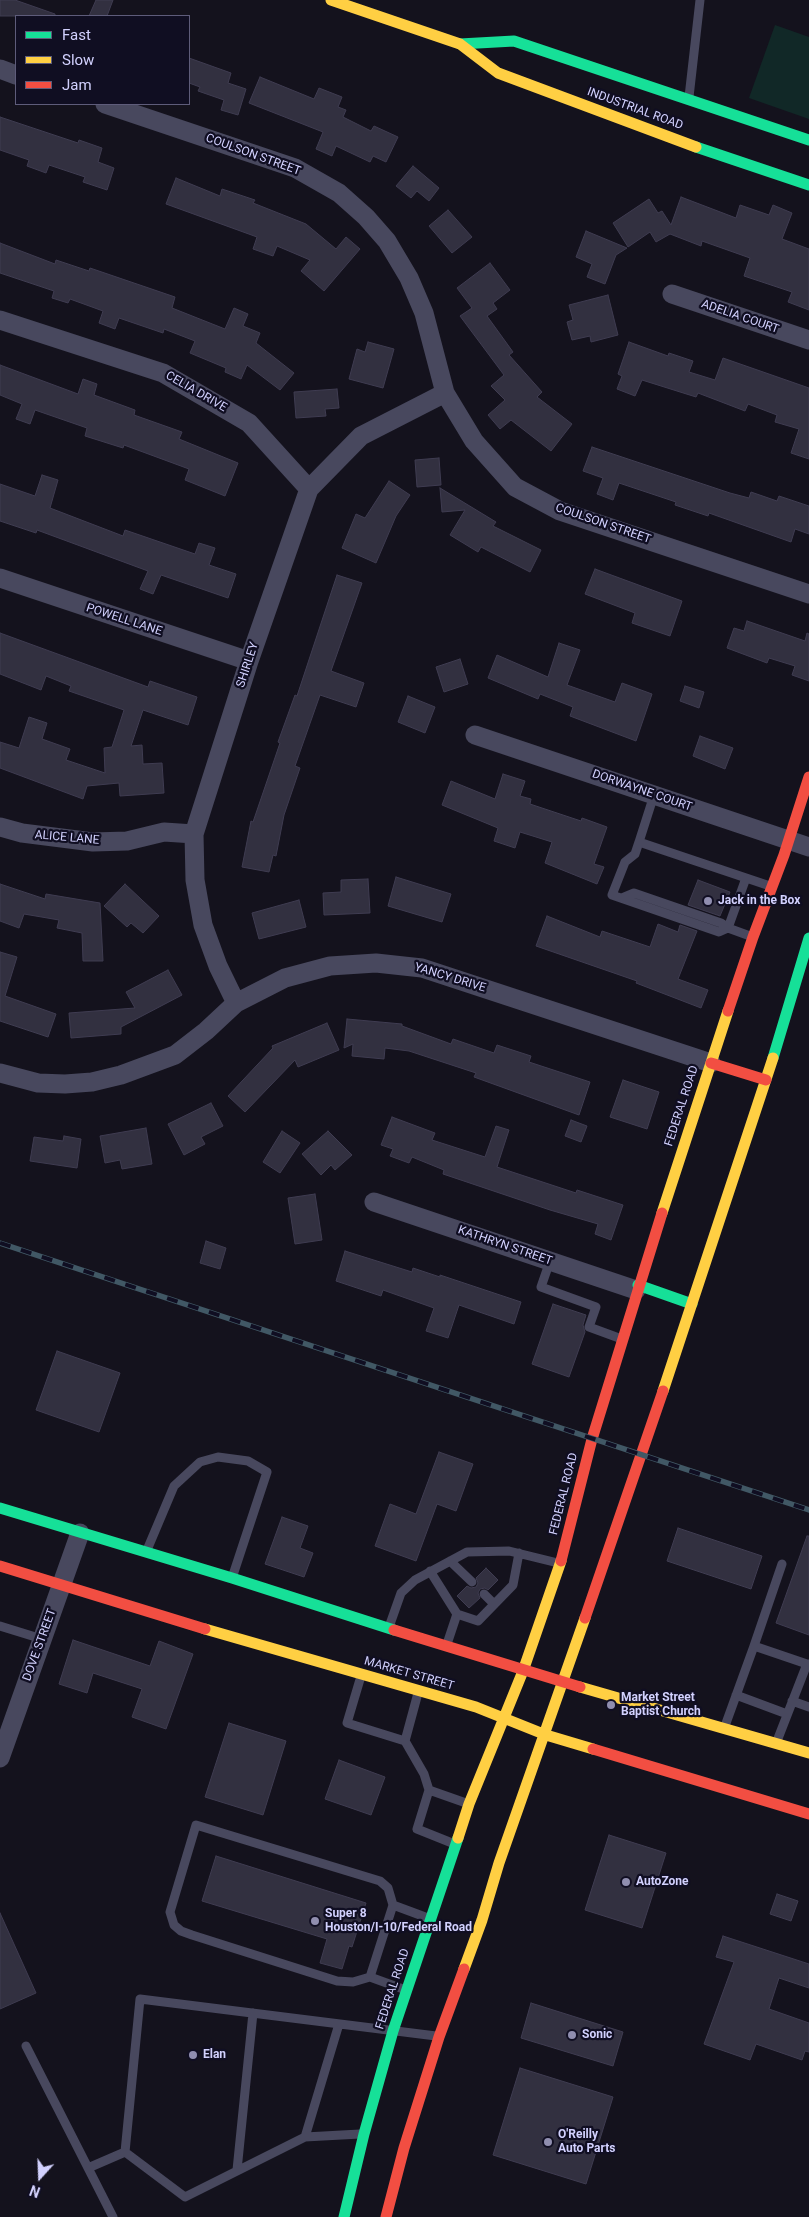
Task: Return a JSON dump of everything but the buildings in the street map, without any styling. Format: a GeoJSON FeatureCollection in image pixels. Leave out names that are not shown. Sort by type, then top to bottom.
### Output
{"type":"FeatureCollection","features":[{"type":"Feature","properties":{"kind":"main road","name":"INDUSTRIAL ROAD"},"geometry":{"type":"LineString","coordinates":[[331,0],[460,44],[498,73],[675,135],[809,185]]}},
{"type":"Feature","properties":{"kind":"main road","name":"INDUSTRIAL ROAD"},"geometry":{"type":"LineString","coordinates":[[460,44],[514,40],[687,103],[809,140]]}},
{"type":"Feature","properties":{"kind":"main road","name":"FEDERAL ROAD"},"geometry":{"type":"LineString","coordinates":[[344,2217],[364,2134],[393,2031],[469,1804],[523,1671],[560,1564],[592,1439],[637,1288],[753,937],[790,840],[809,777]]}},
{"type":"Feature","properties":{"kind":"main road"},"geometry":{"type":"LineString","coordinates":[[386,2217],[404,2148],[440,2037],[482,1920],[499,1863],[564,1683],[692,1304],[766,1080],[809,938]]}},
{"type":"Feature","properties":{"kind":"main road"},"geometry":{"type":"LineString","coordinates":[[711,1063],[766,1080]]}},
{"type":"Feature","properties":{"kind":"main road"},"geometry":{"type":"LineString","coordinates":[[637,1288],[692,1304]]}},
{"type":"Feature","properties":{"kind":"main road"},"geometry":{"type":"LineString","coordinates":[[0,1508],[146,1554],[232,1578],[523,1671],[809,1753]]}},
{"type":"Feature","properties":{"kind":"main road","name":"MARKET STREET"},"geometry":{"type":"LineString","coordinates":[[0,1566],[213,1632],[476,1707],[546,1735],[809,1814]]}},
{"type":"Feature","properties":{"kind":"street"},"geometry":{"type":"LineString","coordinates":[[0,69],[15,74]]}},
{"type":"Feature","properties":{"kind":"street","name":"COULSON STREET"},"geometry":{"type":"LineString","coordinates":[[108,105],[295,168],[339,194],[366,217],[387,241],[409,278],[424,313],[445,394],[474,441],[515,488],[560,510],[809,594]]}},
{"type":"Feature","properties":{"kind":"street","name":"ADELIA COURT"},"geometry":{"type":"LineString","coordinates":[[672,294],[809,340]]}},
{"type":"Feature","properties":{"kind":"street","name":"CELIA DRIVE"},"geometry":{"type":"LineString","coordinates":[[0,320],[163,373],[249,423],[309,489]]}},
{"type":"Feature","properties":{"kind":"street","name":"SHIRLEY"},"geometry":{"type":"LineString","coordinates":[[236,1003],[218,966],[204,925],[195,880],[194,834],[249,661],[309,489],[361,436],[445,394]]}},
{"type":"Feature","properties":{"kind":"street","name":"POWELL LANE"},"geometry":{"type":"LineString","coordinates":[[0,578],[249,661]]}},
{"type":"Feature","properties":{"kind":"street","name":"DORWAYNE COURT"},"geometry":{"type":"LineString","coordinates":[[475,734],[809,847]]}},
{"type":"Feature","properties":{"kind":"street","name":"ALICE LANE"},"geometry":{"type":"LineString","coordinates":[[0,827],[22,834],[93,842],[126,841],[164,832],[194,834]]}},
{"type":"Feature","properties":{"kind":"street","name":"YANCY DRIVE"},"geometry":{"type":"LineString","coordinates":[[0,1073],[38,1083],[66,1084],[92,1082],[121,1075],[175,1055],[206,1031],[236,1003],[285,978],[307,971],[352,963],[398,964],[422,968],[711,1063]]}},
{"type":"Feature","properties":{"kind":"street","name":"KATHRYN STREET"},"geometry":{"type":"LineString","coordinates":[[374,1202],[637,1288]]}},
{"type":"Feature","properties":{"kind":"street","name":"DOVE STREET"},"geometry":{"type":"LineString","coordinates":[[0,1758],[80,1533]]}},
{"type":"Feature","properties":{"kind":"lane"},"geometry":{"type":"LineString","coordinates":[[687,103],[700,0]]}},
{"type":"Feature","properties":{"kind":"lane"},"geometry":{"type":"LineString","coordinates":[[654,795],[635,854],[624,862],[612,895],[719,932],[728,928],[753,937]]}},
{"type":"Feature","properties":{"kind":"lane"},"geometry":{"type":"LineString","coordinates":[[639,842],[772,886]]}},
{"type":"Feature","properties":{"kind":"lane"},"geometry":{"type":"LineString","coordinates":[[728,928],[746,878]]}},
{"type":"Feature","properties":{"kind":"lane"},"geometry":{"type":"LineString","coordinates":[[550,1261],[541,1287],[596,1307],[589,1327],[622,1339]]}},
{"type":"Feature","properties":{"kind":"lane"},"geometry":{"type":"LineString","coordinates":[[146,1554],[174,1486],[200,1462],[218,1457],[248,1461],[267,1472],[232,1578]]}},
{"type":"Feature","properties":{"kind":"lane"},"geometry":{"type":"LineString","coordinates":[[389,1629],[401,1593],[415,1580],[467,1552],[509,1551],[560,1564]]}},
{"type":"Feature","properties":{"kind":"lane"},"geometry":{"type":"LineString","coordinates":[[430,1571],[457,1614],[478,1621],[513,1585],[519,1553]]}},
{"type":"Feature","properties":{"kind":"lane"},"geometry":{"type":"LineString","coordinates":[[450,1561],[472,1582]]}},
{"type":"Feature","properties":{"kind":"lane"},"geometry":{"type":"LineString","coordinates":[[724,1728],[782,1564]]}},
{"type":"Feature","properties":{"kind":"lane"},"geometry":{"type":"LineString","coordinates":[[484,1594],[494,1604]]}},
{"type":"Feature","properties":{"kind":"lane"},"geometry":{"type":"LineString","coordinates":[[446,1646],[457,1614]]}},
{"type":"Feature","properties":{"kind":"lane"},"geometry":{"type":"LineString","coordinates":[[0,1626],[42,1639]]}},
{"type":"Feature","properties":{"kind":"lane"},"geometry":{"type":"LineString","coordinates":[[754,1646],[808,1664],[776,1744]]}},
{"type":"Feature","properties":{"kind":"lane"},"geometry":{"type":"LineString","coordinates":[[361,1674],[347,1723],[405,1741],[424,1774],[429,1790],[417,1830],[455,1844]]}},
{"type":"Feature","properties":{"kind":"lane"},"geometry":{"type":"LineString","coordinates":[[405,1741],[419,1690]]}},
{"type":"Feature","properties":{"kind":"lane"},"geometry":{"type":"LineString","coordinates":[[736,1696],[787,1714]]}},
{"type":"Feature","properties":{"kind":"lane"},"geometry":{"type":"LineString","coordinates":[[792,1701],[809,1707]]}},
{"type":"Feature","properties":{"kind":"lane"},"geometry":{"type":"LineString","coordinates":[[429,1790],[469,1804]]}},
{"type":"Feature","properties":{"kind":"lane"},"geometry":{"type":"LineString","coordinates":[[370,1978],[394,1905],[388,1888],[380,1881],[196,1825],[170,1912],[174,1925],[180,1931],[337,1981],[353,1982],[370,1978],[407,1990]]}},
{"type":"Feature","properties":{"kind":"lane"},"geometry":{"type":"LineString","coordinates":[[394,1905],[430,1919]]}},
{"type":"Feature","properties":{"kind":"lane"},"geometry":{"type":"LineString","coordinates":[[125,2152],[140,1999],[440,2037]]}},
{"type":"Feature","properties":{"kind":"lane"},"geometry":{"type":"LineString","coordinates":[[237,2170],[253,2013]]}},
{"type":"Feature","properties":{"kind":"lane"},"geometry":{"type":"LineString","coordinates":[[305,2137],[339,2024]]}},
{"type":"Feature","properties":{"kind":"lane"},"geometry":{"type":"LineString","coordinates":[[26,2046],[113,2217]]}},
{"type":"Feature","properties":{"kind":"lane"},"geometry":{"type":"LineString","coordinates":[[125,2152],[185,2197],[305,2137],[364,2134]]}},
{"type":"Feature","properties":{"kind":"lane"},"geometry":{"type":"LineString","coordinates":[[88,2168],[125,2152]]}},
{"type":"Feature","properties":{"kind":"green space"},"geometry":{"type":"Polygon","coordinates":[[[775,25],[809,37],[809,119],[749,98],[775,25]]]}},
{"type":"Feature","properties":{"kind":"railway"},"geometry":{"type":"LineString","coordinates":[[0,1243],[809,1510]]}},
{"type":"Feature","properties":{"kind":"traffic: fast"},"geometry":{"type":"LineString","coordinates":[[460,44],[514,41],[809,140]]}},
{"type":"Feature","properties":{"kind":"traffic: fast"},"geometry":{"type":"LineString","coordinates":[[696,147],[809,185]]}},
{"type":"Feature","properties":{"kind":"traffic: fast"},"geometry":{"type":"LineString","coordinates":[[773,1058],[809,938]]}},
{"type":"Feature","properties":{"kind":"traffic: fast"},"geometry":{"type":"LineString","coordinates":[[638,1285],[692,1304]]}},
{"type":"Feature","properties":{"kind":"traffic: fast"},"geometry":{"type":"LineString","coordinates":[[0,1508],[232,1578],[394,1630]]}},
{"type":"Feature","properties":{"kind":"traffic: fast"},"geometry":{"type":"LineString","coordinates":[[344,2217],[364,2134],[393,2031],[458,1838]]}},
{"type":"Feature","properties":{"kind":"traffic: slow"},"geometry":{"type":"LineString","coordinates":[[331,0],[460,44],[498,73],[696,147]]}},
{"type":"Feature","properties":{"kind":"traffic: slow"},"geometry":{"type":"LineString","coordinates":[[662,1213],[728,1011]]}},
{"type":"Feature","properties":{"kind":"traffic: slow"},"geometry":{"type":"LineString","coordinates":[[663,1391],[773,1058]]}},
{"type":"Feature","properties":{"kind":"traffic: slow"},"geometry":{"type":"LineString","coordinates":[[458,1838],[469,1804],[523,1671],[561,1561]]}},
{"type":"Feature","properties":{"kind":"traffic: slow"},"geometry":{"type":"LineString","coordinates":[[464,1969],[585,1618]]}},
{"type":"Feature","properties":{"kind":"traffic: slow"},"geometry":{"type":"LineString","coordinates":[[205,1629],[476,1707],[546,1735],[593,1749]]}},
{"type":"Feature","properties":{"kind":"traffic: slow"},"geometry":{"type":"LineString","coordinates":[[580,1687],[809,1753]]}},
{"type":"Feature","properties":{"kind":"traffic: jam"},"geometry":{"type":"LineString","coordinates":[[728,1011],[784,855],[809,777]]}},
{"type":"Feature","properties":{"kind":"traffic: jam"},"geometry":{"type":"LineString","coordinates":[[711,1063],[766,1080]]}},
{"type":"Feature","properties":{"kind":"traffic: jam"},"geometry":{"type":"LineString","coordinates":[[561,1561],[592,1439],[662,1213]]}},
{"type":"Feature","properties":{"kind":"traffic: jam"},"geometry":{"type":"LineString","coordinates":[[585,1618],[663,1391]]}},
{"type":"Feature","properties":{"kind":"traffic: jam"},"geometry":{"type":"LineString","coordinates":[[0,1566],[205,1629]]}},
{"type":"Feature","properties":{"kind":"traffic: jam"},"geometry":{"type":"LineString","coordinates":[[394,1630],[580,1687]]}},
{"type":"Feature","properties":{"kind":"traffic: jam"},"geometry":{"type":"LineString","coordinates":[[593,1749],[809,1814]]}},
{"type":"Feature","properties":{"kind":"traffic: jam"},"geometry":{"type":"LineString","coordinates":[[386,2217],[404,2148],[439,2037],[464,1969]]}},
{"type":"Feature","properties":{"kind":"place","name":"Jack in the Box"},"geometry":{"type":"Point","coordinates":[708,901]}},
{"type":"Feature","properties":{"kind":"place","name":"Market Street Baptist Church"},"geometry":{"type":"Point","coordinates":[611,1705]}},
{"type":"Feature","properties":{"kind":"place","name":"AutoZone"},"geometry":{"type":"Point","coordinates":[626,1882]}},
{"type":"Feature","properties":{"kind":"place","name":"Super 8 Houston/I-10/Federal Road"},"geometry":{"type":"Point","coordinates":[315,1921]}},
{"type":"Feature","properties":{"kind":"place","name":"Sonic"},"geometry":{"type":"Point","coordinates":[572,2035]}},
{"type":"Feature","properties":{"kind":"place","name":"Elan"},"geometry":{"type":"Point","coordinates":[193,2055]}},
{"type":"Feature","properties":{"kind":"place","name":"O'Reilly Auto Parts"},"geometry":{"type":"Point","coordinates":[548,2142]}}]}
